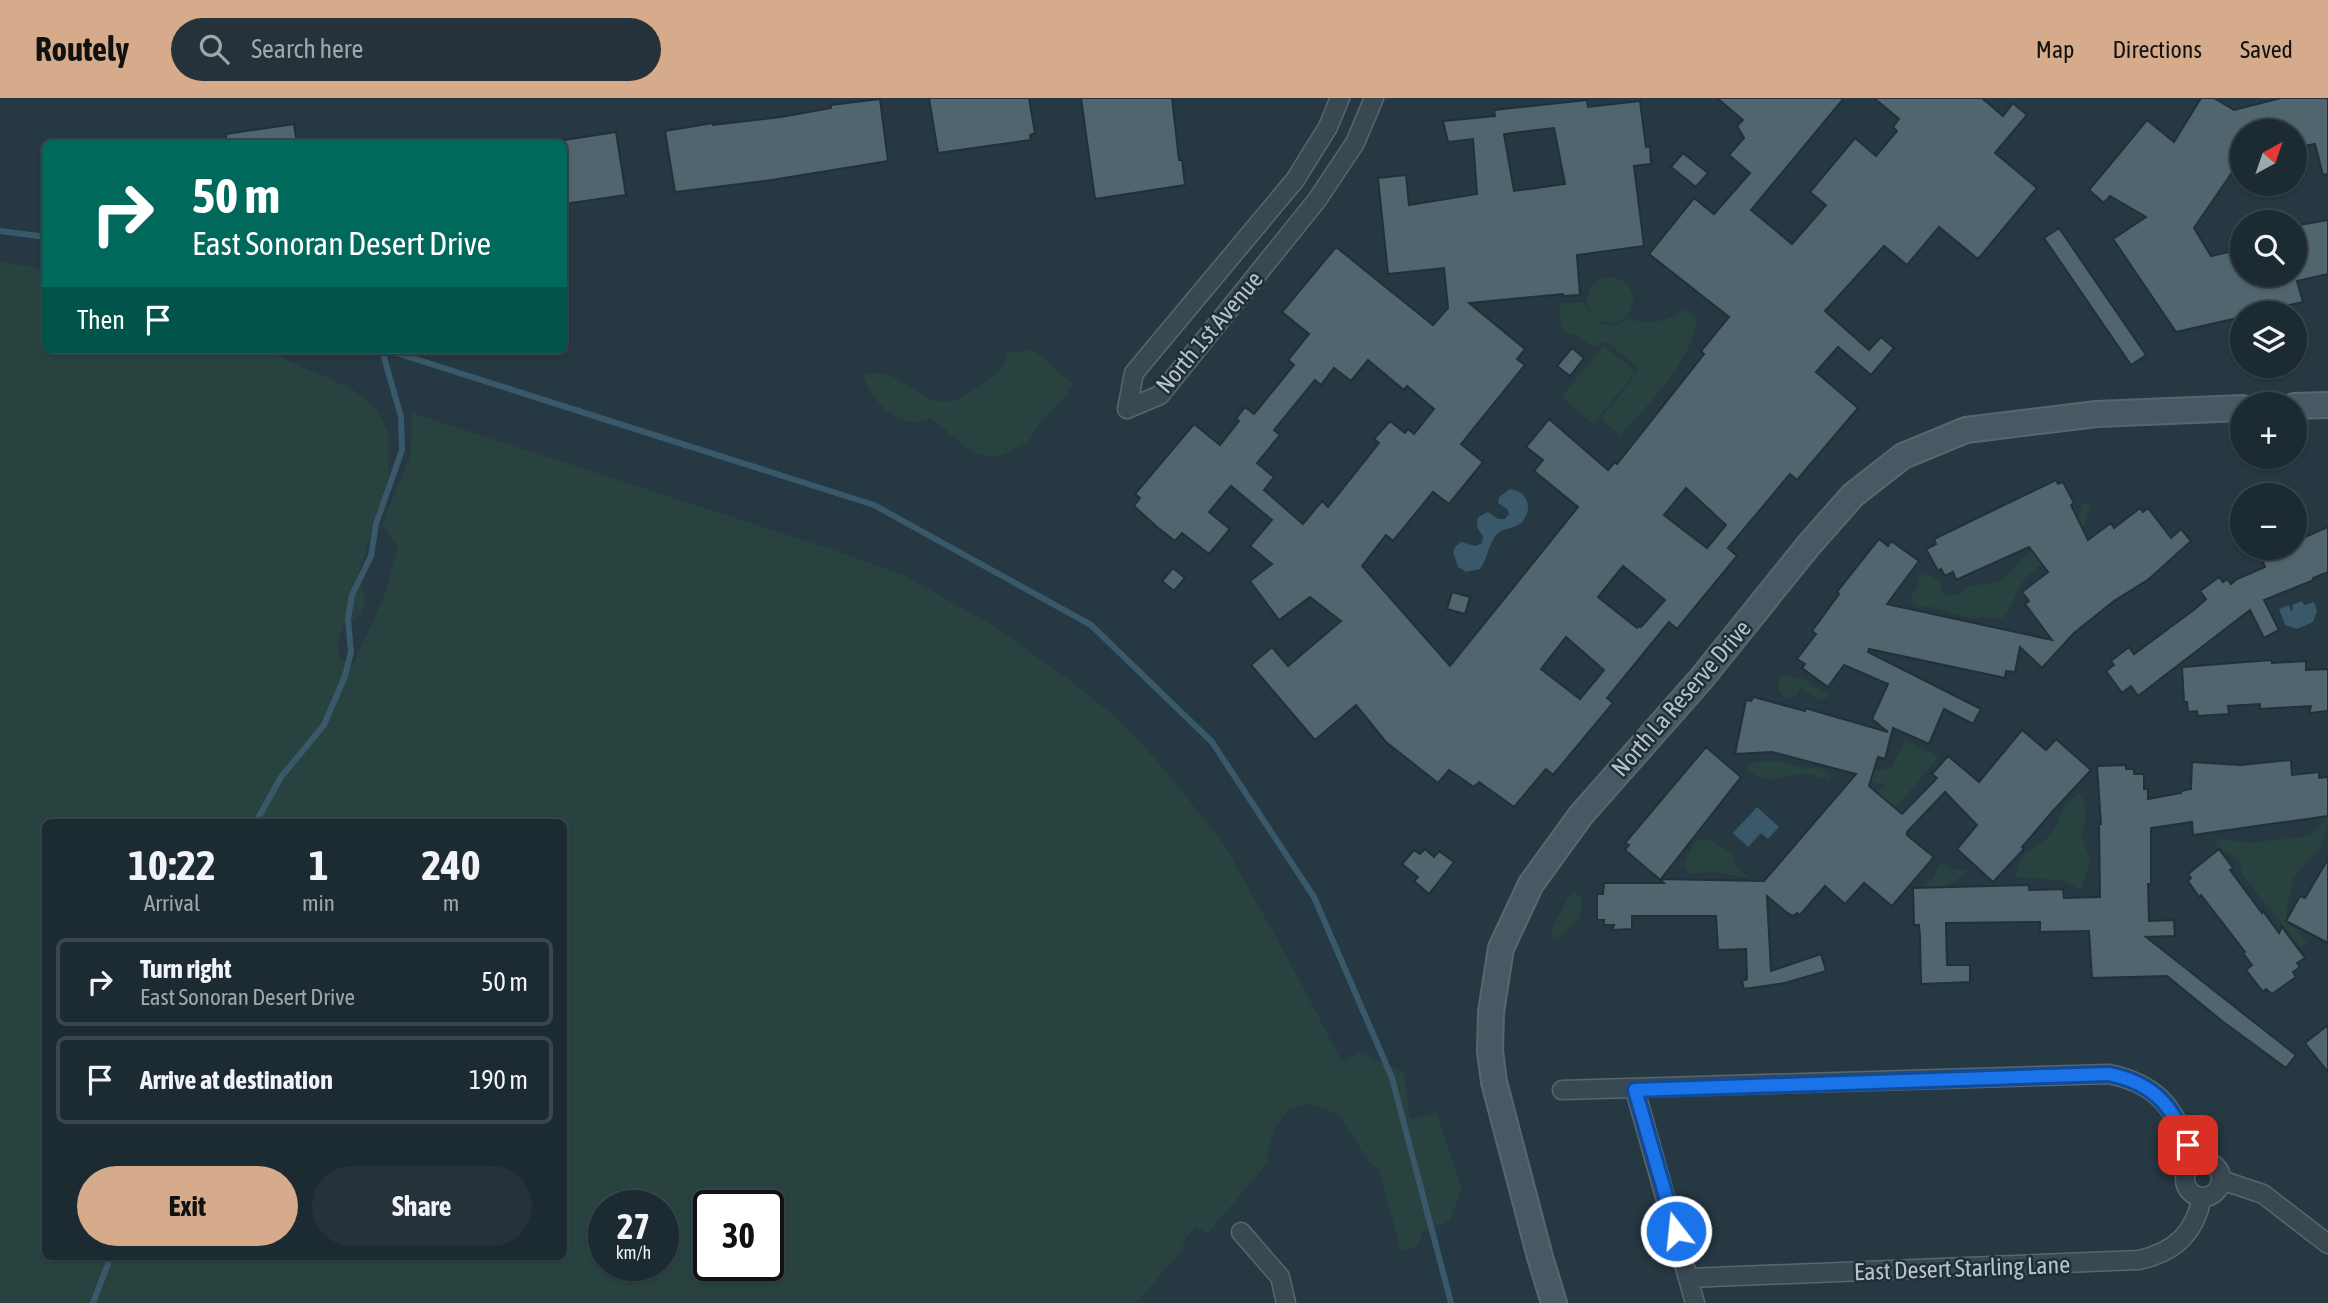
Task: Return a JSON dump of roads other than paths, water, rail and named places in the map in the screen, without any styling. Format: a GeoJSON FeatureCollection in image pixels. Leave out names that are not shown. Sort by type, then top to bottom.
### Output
{"type":"FeatureCollection","features":[{"type":"Feature","properties":{"kind":"street","name":"North 1st Avenue"},"geometry":{"type":"LineString","coordinates":[[1340,98],[1328,127],[1295,180],[1134,373],[1127,409],[1160,395],[1311,208],[1355,143],[1374,98]]}},
{"type":"Feature","properties":{"kind":"street"},"geometry":{"type":"LineString","coordinates":[[2307,406],[2328,405]]}},
{"type":"Feature","properties":{"kind":"street","name":"North La Reserve Drive"},"geometry":{"type":"LineString","coordinates":[[1554,1303],[1494,1082],[1490,1051],[1491,1012],[1501,948],[1531,884],[1581,815],[1701,679],[1808,546],[1853,495],[1903,456],[1966,430],[2097,414],[2230,408]]}},
{"type":"Feature","properties":{"kind":"street"},"geometry":{"type":"LineString","coordinates":[[1562,1090],[1635,1090],[2109,1074],[2128,1078],[2158,1096],[2172,1111],[2195,1162]]}},
{"type":"Feature","properties":{"kind":"street"},"geometry":{"type":"LineString","coordinates":[[1635,1090],[1695,1303]]}},
{"type":"Feature","properties":{"kind":"street"},"geometry":{"type":"LineString","coordinates":[[2204,1160],[2220,1171],[2221,1180],[2216,1192],[2208,1197],[2190,1192],[2185,1184],[2186,1171],[2195,1162],[2204,1160]]}},
{"type":"Feature","properties":{"kind":"street"},"geometry":{"type":"LineString","coordinates":[[2221,1180],[2263,1194],[2328,1244]]}},
{"type":"Feature","properties":{"kind":"street","name":"East Desert Starling Lane"},"geometry":{"type":"LineString","coordinates":[[1689,1278],[2139,1260],[2155,1257],[2189,1232],[2198,1217],[2202,1197]]}},
{"type":"Feature","properties":{"kind":"street"},"geometry":{"type":"LineString","coordinates":[[1241,1232],[1280,1277],[1286,1303]]}},
{"type":"Feature","properties":{"kind":"water"},"geometry":{"type":"Polygon","coordinates":[[[1510,489],[1521,493],[1527,501],[1526,517],[1519,525],[1497,534],[1480,569],[1466,572],[1458,567],[1453,552],[1456,546],[1461,542],[1476,546],[1482,543],[1478,517],[1488,512],[1498,519],[1505,519],[1509,514],[1507,509],[1498,503],[1499,497],[1510,489]]]}},
{"type":"Feature","properties":{"kind":"water"},"geometry":{"type":"Polygon","coordinates":[[[2302,601],[2304,605],[2314,602],[2317,611],[2313,622],[2297,629],[2285,625],[2279,609],[2289,605],[2291,611],[2292,605],[2302,601]]]}},
{"type":"Feature","properties":{"kind":"water"},"geometry":{"type":"Polygon","coordinates":[[[1757,807],[1779,827],[1768,839],[1761,833],[1748,847],[1733,833],[1757,807]]]}},
{"type":"Feature","properties":{"kind":"waterway"},"geometry":{"type":"LineString","coordinates":[[0,231],[42,236]]}},
{"type":"Feature","properties":{"kind":"waterway"},"geometry":{"type":"LineString","coordinates":[[258,819],[281,777],[324,725],[345,676],[351,652],[348,619],[352,595],[371,556],[376,524],[402,450],[401,417],[383,354]]}},
{"type":"Feature","properties":{"kind":"waterway"},"geometry":{"type":"LineString","coordinates":[[400,354],[874,505],[1091,625],[1212,742],[1314,897],[1392,1078],[1451,1303]]}},
{"type":"Feature","properties":{"kind":"waterway"},"geometry":{"type":"LineString","coordinates":[[93,1303],[109,1260]]}}]}
